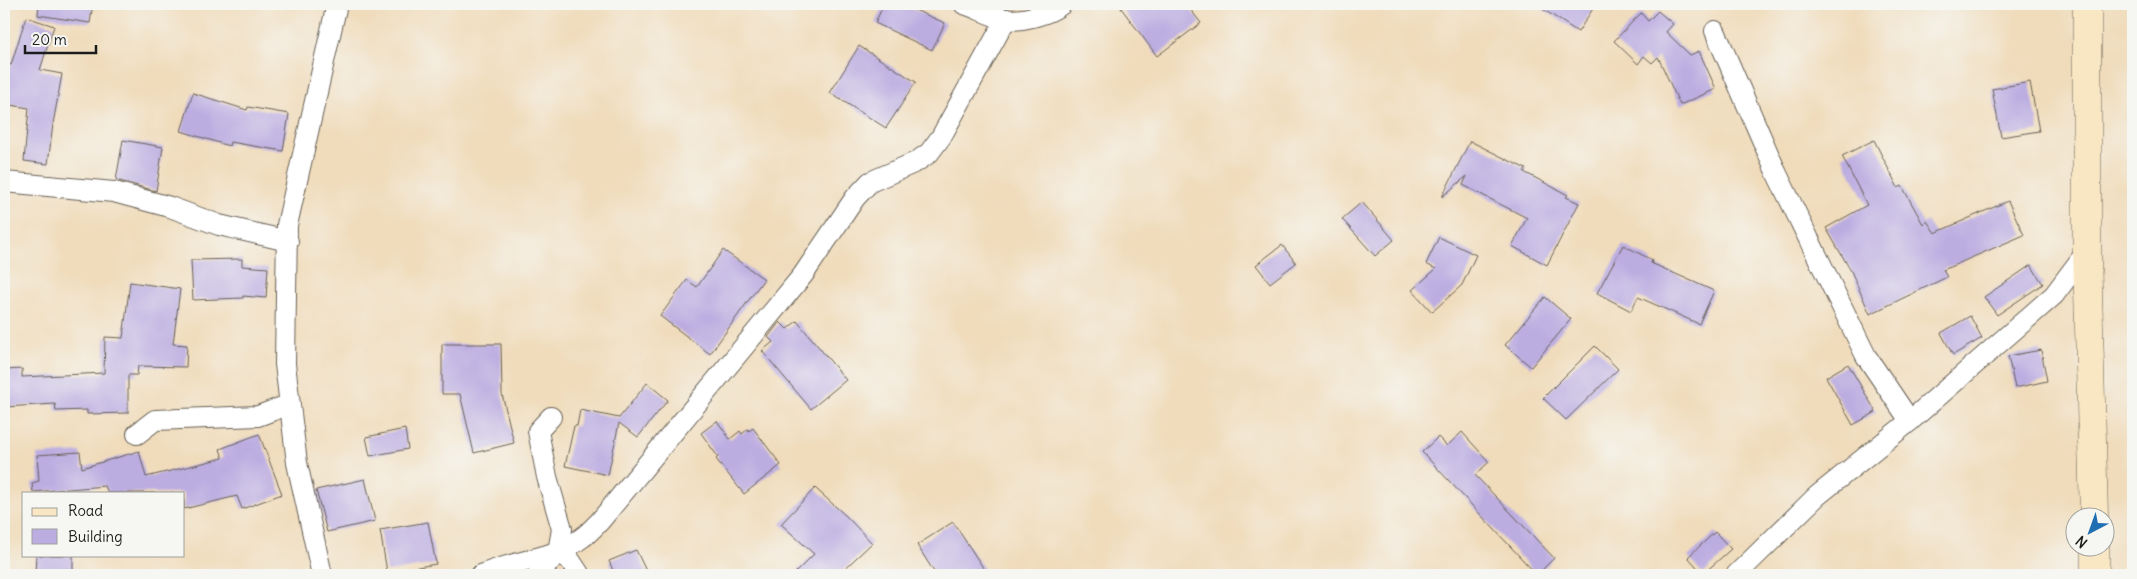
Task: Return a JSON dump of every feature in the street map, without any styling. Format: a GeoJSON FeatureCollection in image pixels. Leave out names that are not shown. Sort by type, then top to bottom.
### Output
{"type":"FeatureCollection","features":[{"type":"Feature","properties":{"kind":"main road"},"geometry":{"type":"LineString","coordinates":[[2086,4],[2087,252],[2094,506]]}},
{"type":"Feature","properties":{"kind":"main road"},"geometry":{"type":"LineString","coordinates":[[2095,556],[2095,575]]}},
{"type":"Feature","properties":{"kind":"street"},"geometry":{"type":"LineString","coordinates":[[322,575],[297,463],[285,364],[287,226],[290,204],[309,136],[337,4]]}},
{"type":"Feature","properties":{"kind":"street"},"geometry":{"type":"LineString","coordinates":[[964,4],[1006,19],[1034,16],[1055,9],[1062,4]]}},
{"type":"Feature","properties":{"kind":"street"},"geometry":{"type":"LineString","coordinates":[[482,575],[496,569],[558,552],[583,538],[600,521],[803,275],[855,198],[870,182],[916,162],[929,153],[941,136],[1006,19]]}},
{"type":"Feature","properties":{"kind":"street"},"geometry":{"type":"LineString","coordinates":[[1715,31],[1777,174],[1866,356],[1910,421]]}},
{"type":"Feature","properties":{"kind":"street"},"geometry":{"type":"LineString","coordinates":[[4,182],[114,192],[170,207],[219,225],[288,241]]}},
{"type":"Feature","properties":{"kind":"street"},"geometry":{"type":"LineString","coordinates":[[1736,575],[1817,496],[1910,421],[2054,295],[2087,252]]}},
{"type":"Feature","properties":{"kind":"street"},"geometry":{"type":"LineString","coordinates":[[2054,295],[2089,296]]}},
{"type":"Feature","properties":{"kind":"street"},"geometry":{"type":"LineString","coordinates":[[137,434],[155,420],[258,416],[290,404]]}},
{"type":"Feature","properties":{"kind":"street"},"geometry":{"type":"LineString","coordinates":[[538,575],[558,552],[562,529],[547,477],[538,431],[550,417]]}},
{"type":"Feature","properties":{"kind":"street"},"geometry":{"type":"LineString","coordinates":[[558,552],[570,560],[580,575]]}},
{"type":"Feature","properties":{"kind":"building"},"geometry":{"type":"Polygon","coordinates":[[[39,4],[93,4],[90,23],[38,15],[39,4]]]}},
{"type":"Feature","properties":{"kind":"building"},"geometry":{"type":"Polygon","coordinates":[[[884,4],[901,4],[945,23],[932,50],[875,23],[884,4]]]}},
{"type":"Feature","properties":{"kind":"building"},"geometry":{"type":"Polygon","coordinates":[[[1118,4],[1186,4],[1201,23],[1157,56],[1118,4]]]}},
{"type":"Feature","properties":{"kind":"building"},"geometry":{"type":"Polygon","coordinates":[[[1535,4],[1596,4],[1578,32],[1535,4]]]}},
{"type":"Feature","properties":{"kind":"building"},"geometry":{"type":"Polygon","coordinates":[[[1658,11],[1673,24],[1666,32],[1690,55],[1699,51],[1716,89],[1680,105],[1658,57],[1652,63],[1644,56],[1638,64],[1614,41],[1641,13],[1648,21],[1658,11]]]}},
{"type":"Feature","properties":{"kind":"building"},"geometry":{"type":"Polygon","coordinates":[[[26,17],[54,26],[40,70],[62,74],[48,164],[24,161],[29,108],[4,104],[6,64],[11,65],[26,17]]]}},
{"type":"Feature","properties":{"kind":"building"},"geometry":{"type":"Polygon","coordinates":[[[859,46],[916,82],[886,128],[830,93],[859,46]]]}},
{"type":"Feature","properties":{"kind":"building"},"geometry":{"type":"Polygon","coordinates":[[[2030,82],[2039,131],[2001,137],[1992,89],[2030,82]]]}},
{"type":"Feature","properties":{"kind":"building"},"geometry":{"type":"Polygon","coordinates":[[[193,93],[247,110],[248,107],[289,114],[283,151],[230,142],[229,146],[181,131],[193,93]]]}},
{"type":"Feature","properties":{"kind":"building"},"geometry":{"type":"Polygon","coordinates":[[[123,140],[163,147],[156,191],[116,180],[123,140]]]}},
{"type":"Feature","properties":{"kind":"building"},"geometry":{"type":"Polygon","coordinates":[[[1874,140],[1898,188],[1902,186],[1923,224],[1927,221],[1935,233],[2008,201],[2024,235],[1943,270],[1947,277],[1870,314],[1851,271],[1826,228],[1867,205],[1842,156],[1874,140]]]}},
{"type":"Feature","properties":{"kind":"building"},"geometry":{"type":"Polygon","coordinates":[[[1470,141],[1526,169],[1524,172],[1568,195],[1566,197],[1579,203],[1547,265],[1512,246],[1527,218],[1463,185],[1467,176],[1442,197],[1470,141]]]}},
{"type":"Feature","properties":{"kind":"building"},"geometry":{"type":"Polygon","coordinates":[[[1362,202],[1394,240],[1375,256],[1342,219],[1362,202]]]}},
{"type":"Feature","properties":{"kind":"building"},"geometry":{"type":"Polygon","coordinates":[[[1439,237],[1476,255],[1462,285],[1432,312],[1412,290],[1436,269],[1426,264],[1439,237]]]}},
{"type":"Feature","properties":{"kind":"building"},"geometry":{"type":"Polygon","coordinates":[[[1282,245],[1296,263],[1270,283],[1256,265],[1282,245]]]}},
{"type":"Feature","properties":{"kind":"building"},"geometry":{"type":"Polygon","coordinates":[[[1623,245],[1652,260],[1651,263],[1714,291],[1699,324],[1638,297],[1631,311],[1597,293],[1623,245]]]}},
{"type":"Feature","properties":{"kind":"building"},"geometry":{"type":"Polygon","coordinates":[[[723,250],[764,279],[710,354],[660,316],[687,280],[697,287],[723,250]]]}},
{"type":"Feature","properties":{"kind":"building"},"geometry":{"type":"Polygon","coordinates":[[[242,259],[242,266],[268,268],[266,298],[243,296],[243,298],[193,300],[191,260],[242,259]]]}},
{"type":"Feature","properties":{"kind":"building"},"geometry":{"type":"Polygon","coordinates":[[[2031,265],[2043,284],[1997,315],[1984,297],[2031,265]]]}},
{"type":"Feature","properties":{"kind":"building"},"geometry":{"type":"Polygon","coordinates":[[[130,282],[180,289],[173,344],[187,345],[186,367],[138,366],[137,375],[128,375],[128,413],[87,414],[87,410],[56,411],[55,404],[4,407],[4,370],[22,369],[22,377],[104,373],[105,337],[123,338],[130,282]]]}},
{"type":"Feature","properties":{"kind":"building"},"geometry":{"type":"Polygon","coordinates":[[[1545,297],[1571,319],[1531,367],[1505,345],[1545,297]]]}},
{"type":"Feature","properties":{"kind":"building"},"geometry":{"type":"Polygon","coordinates":[[[1970,316],[1982,338],[1953,355],[1941,333],[1970,316]]]}},
{"type":"Feature","properties":{"kind":"building"},"geometry":{"type":"Polygon","coordinates":[[[797,321],[846,380],[811,409],[762,351],[773,342],[768,337],[780,322],[787,329],[797,321]]]}},
{"type":"Feature","properties":{"kind":"building"},"geometry":{"type":"Polygon","coordinates":[[[442,344],[501,344],[502,394],[514,443],[474,453],[460,394],[442,394],[442,344]]]}},
{"type":"Feature","properties":{"kind":"building"},"geometry":{"type":"Polygon","coordinates":[[[1595,346],[1618,369],[1566,420],[1543,398],[1595,346]]]}},
{"type":"Feature","properties":{"kind":"building"},"geometry":{"type":"Polygon","coordinates":[[[2041,350],[2047,381],[2015,388],[2008,356],[2041,350]]]}},
{"type":"Feature","properties":{"kind":"building"},"geometry":{"type":"Polygon","coordinates":[[[1848,364],[1876,412],[1853,425],[1826,377],[1848,364]]]}},
{"type":"Feature","properties":{"kind":"building"},"geometry":{"type":"Polygon","coordinates":[[[647,383],[668,400],[638,437],[619,423],[608,475],[565,466],[574,426],[577,426],[580,410],[619,418],[647,383]]]}},
{"type":"Feature","properties":{"kind":"building"},"geometry":{"type":"Polygon","coordinates":[[[717,421],[730,439],[740,431],[742,434],[748,429],[749,431],[753,428],[781,465],[744,494],[716,459],[718,457],[701,433],[717,421]]]}},
{"type":"Feature","properties":{"kind":"building"},"geometry":{"type":"Polygon","coordinates":[[[405,429],[408,449],[370,456],[366,437],[405,429]]]}},
{"type":"Feature","properties":{"kind":"building"},"geometry":{"type":"Polygon","coordinates":[[[1462,432],[1489,462],[1475,475],[1554,558],[1537,575],[1422,452],[1438,437],[1447,446],[1462,432]]]}},
{"type":"Feature","properties":{"kind":"building"},"geometry":{"type":"Polygon","coordinates":[[[259,434],[282,494],[242,509],[237,496],[185,509],[185,492],[108,492],[105,486],[33,492],[32,483],[39,481],[37,455],[80,452],[82,468],[139,451],[146,477],[223,458],[220,449],[259,434]]]}},
{"type":"Feature","properties":{"kind":"building"},"geometry":{"type":"Polygon","coordinates":[[[365,479],[375,521],[327,532],[316,490],[365,479]]]}},
{"type":"Feature","properties":{"kind":"building"},"geometry":{"type":"Polygon","coordinates":[[[815,488],[872,543],[838,575],[793,575],[814,554],[781,524],[815,488]]]}},
{"type":"Feature","properties":{"kind":"building"},"geometry":{"type":"Polygon","coordinates":[[[428,522],[436,564],[387,572],[380,530],[428,522]]]}},
{"type":"Feature","properties":{"kind":"building"},"geometry":{"type":"Polygon","coordinates":[[[953,522],[988,575],[936,575],[917,545],[953,522]]]}},
{"type":"Feature","properties":{"kind":"building"},"geometry":{"type":"Polygon","coordinates":[[[1715,532],[1731,549],[1703,574],[1688,557],[1715,532]]]}},
{"type":"Feature","properties":{"kind":"building"},"geometry":{"type":"Polygon","coordinates":[[[636,550],[648,575],[615,575],[609,561],[636,550]]]}},
{"type":"Feature","properties":{"kind":"building"},"geometry":{"type":"Polygon","coordinates":[[[36,556],[73,556],[73,575],[35,575],[36,556]]]}}]}
